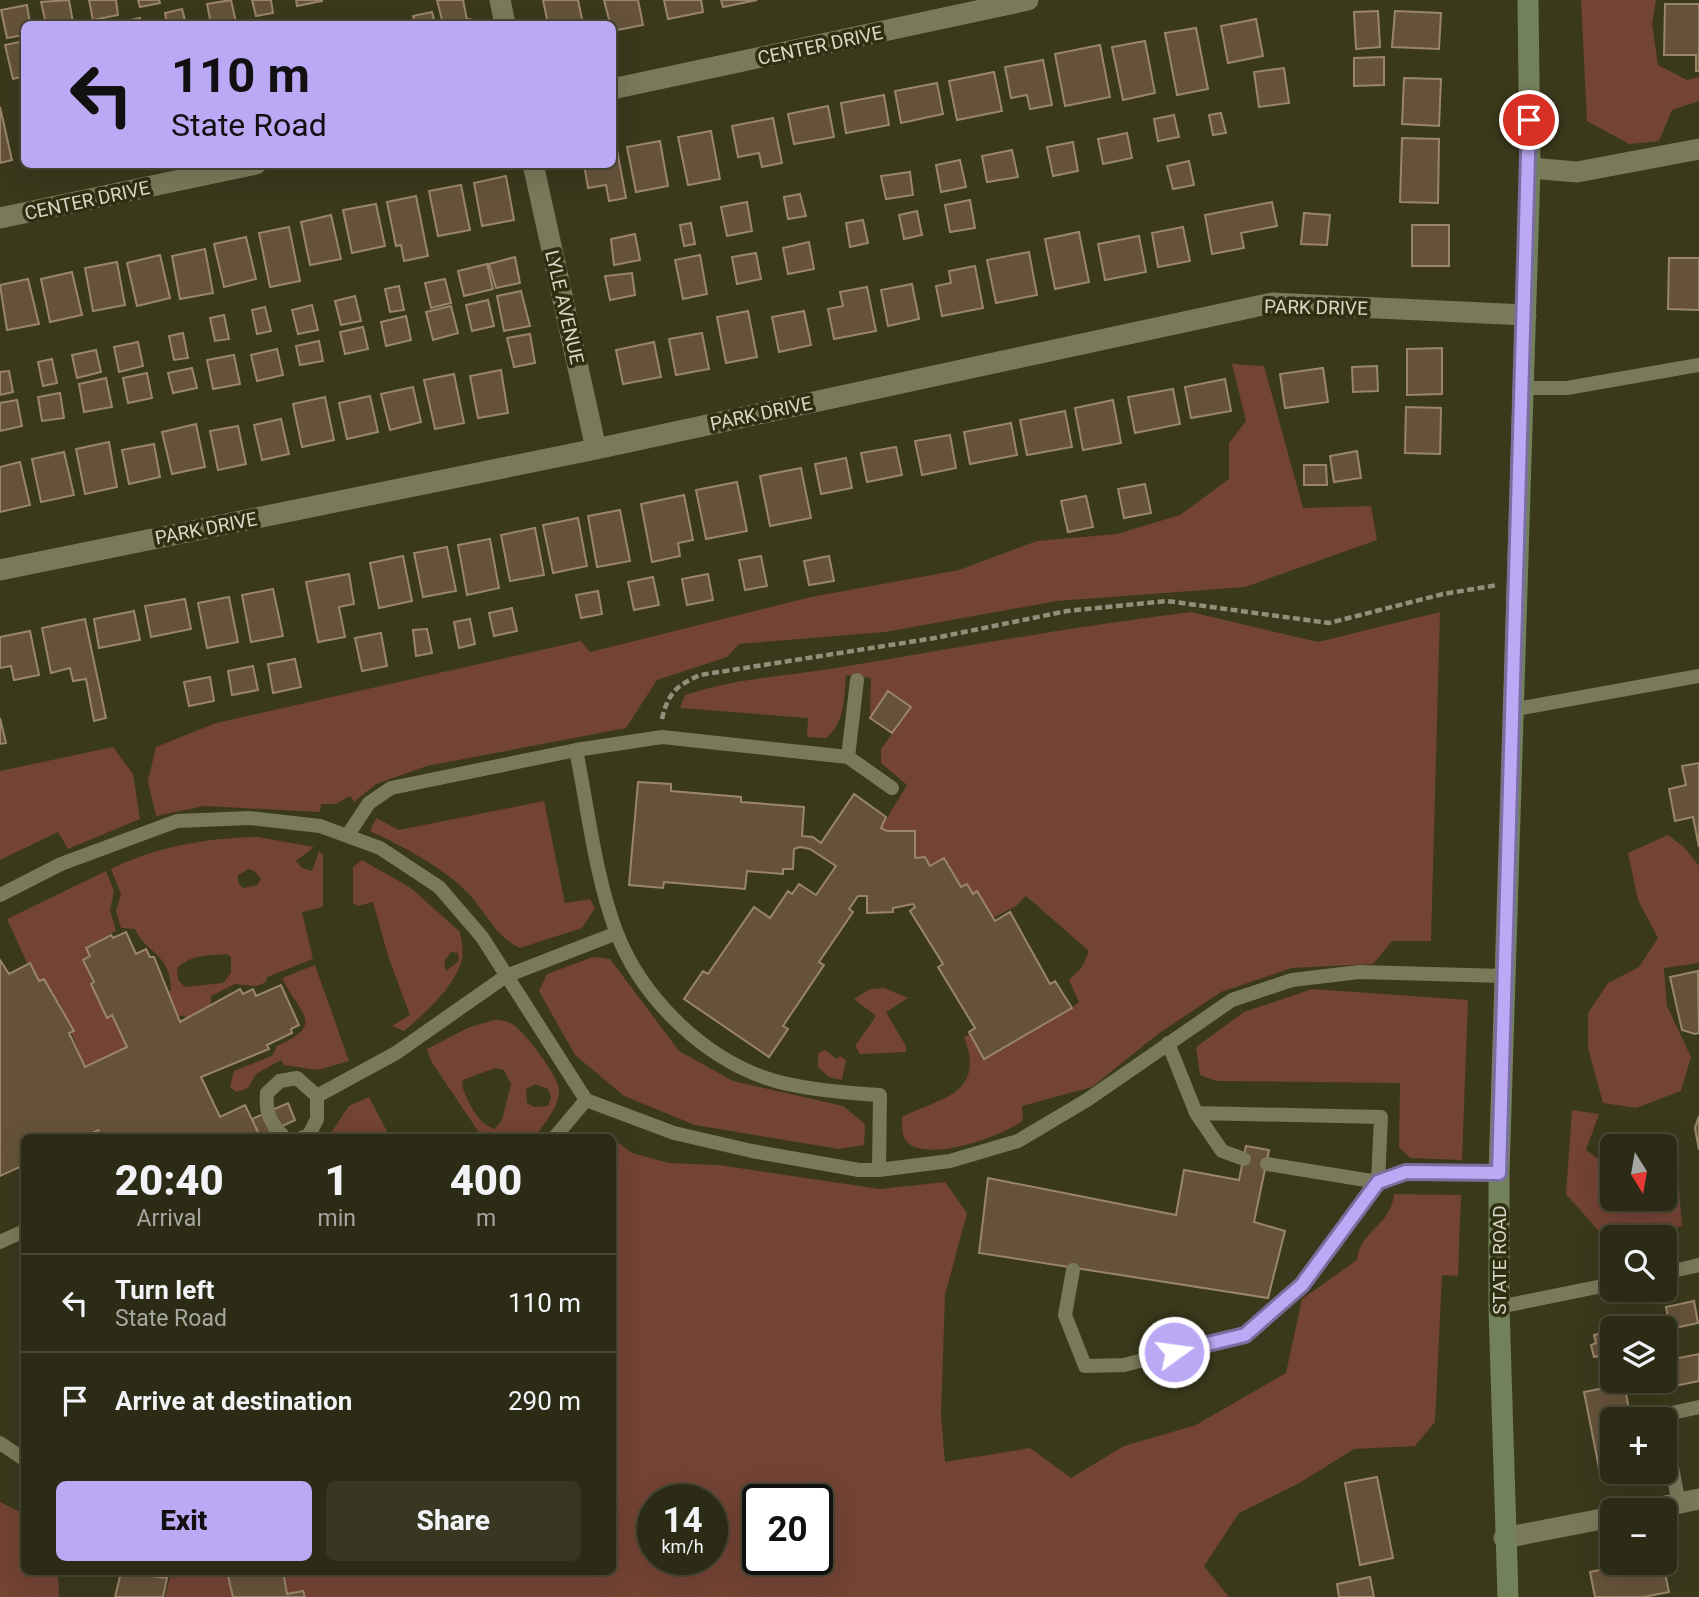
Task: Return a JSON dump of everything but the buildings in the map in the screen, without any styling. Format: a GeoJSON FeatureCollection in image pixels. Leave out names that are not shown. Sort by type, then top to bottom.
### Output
{"type":"FeatureCollection","features":[{"type":"Feature","properties":{"kind":"main road","name":"STATE ROAD"},"geometry":{"type":"LineString","coordinates":[[1508,1597],[1504,1538],[1499,1307],[1499,1173],[1511,710],[1530,168],[1528,0]]}},
{"type":"Feature","properties":{"kind":"street"},"geometry":{"type":"LineString","coordinates":[[500,0],[504,21]]}},
{"type":"Feature","properties":{"kind":"street","name":"CENTER DRIVE"},"geometry":{"type":"LineString","coordinates":[[616,88],[1028,0]]}},
{"type":"Feature","properties":{"kind":"street"},"geometry":{"type":"LineString","coordinates":[[1530,168],[1577,172],[1699,149]]}},
{"type":"Feature","properties":{"kind":"street","name":"CENTER DRIVE"},"geometry":{"type":"LineString","coordinates":[[0,218],[237,168]]}},
{"type":"Feature","properties":{"kind":"street","name":"LYLE AVENUE"},"geometry":{"type":"LineString","coordinates":[[534,168],[596,449]]}},
{"type":"Feature","properties":{"kind":"street","name":"PARK DRIVE"},"geometry":{"type":"LineString","coordinates":[[0,570],[596,449],[1272,303],[1526,315]]}},
{"type":"Feature","properties":{"kind":"street"},"geometry":{"type":"LineString","coordinates":[[1504,1538],[1600,1519]]}},
{"type":"Feature","properties":{"kind":"lane"},"geometry":{"type":"LineString","coordinates":[[1523,388],[1567,388],[1699,365]]}},
{"type":"Feature","properties":{"kind":"lane"},"geometry":{"type":"LineString","coordinates":[[1511,710],[1699,676]]}},
{"type":"Feature","properties":{"kind":"lane"},"geometry":{"type":"LineString","coordinates":[[848,757],[857,680]]}},
{"type":"Feature","properties":{"kind":"lane"},"geometry":{"type":"LineString","coordinates":[[347,836],[369,803],[391,788],[576,750],[657,738],[790,749],[848,757],[891,788]]}},
{"type":"Feature","properties":{"kind":"lane"},"geometry":{"type":"LineString","coordinates":[[576,750],[617,933],[642,978],[667,1011],[713,1053],[779,1082],[880,1094],[879,1170]]}},
{"type":"Feature","properties":{"kind":"lane"},"geometry":{"type":"LineString","coordinates":[[0,895],[61,864],[177,821],[249,818],[320,826],[380,848],[439,887],[481,937],[586,1100],[674,1133],[751,1152],[879,1170],[950,1161],[1018,1141],[1087,1100],[1232,1000],[1292,980],[1359,972],[1504,976]]}},
{"type":"Feature","properties":{"kind":"lane"},"geometry":{"type":"LineString","coordinates":[[317,1096],[396,1053],[506,976],[617,933]]}},
{"type":"Feature","properties":{"kind":"lane"},"geometry":{"type":"LineString","coordinates":[[1168,1043],[1196,1113],[1222,1151],[1244,1159]]}},
{"type":"Feature","properties":{"kind":"lane"},"geometry":{"type":"LineString","coordinates":[[281,1134],[270,1123],[266,1105],[267,1093],[280,1081],[297,1078],[317,1096],[317,1119],[310,1134]]}},
{"type":"Feature","properties":{"kind":"lane"},"geometry":{"type":"LineString","coordinates":[[557,1134],[586,1100]]}},
{"type":"Feature","properties":{"kind":"lane"},"geometry":{"type":"LineString","coordinates":[[1073,1270],[1065,1315],[1085,1366],[1124,1365],[1245,1335],[1302,1285],[1378,1182],[1381,1117],[1196,1113]]}},
{"type":"Feature","properties":{"kind":"lane"},"geometry":{"type":"LineString","coordinates":[[1267,1164],[1378,1182],[1406,1172],[1499,1173]]}},
{"type":"Feature","properties":{"kind":"lane"},"geometry":{"type":"LineString","coordinates":[[0,1242],[21,1232]]}},
{"type":"Feature","properties":{"kind":"lane"},"geometry":{"type":"LineString","coordinates":[[1677,1270],[1699,1265]]}},
{"type":"Feature","properties":{"kind":"lane"},"geometry":{"type":"LineString","coordinates":[[1499,1307],[1600,1286]]}},
{"type":"Feature","properties":{"kind":"lane"},"geometry":{"type":"LineString","coordinates":[[1677,1412],[1699,1407]]}},
{"type":"Feature","properties":{"kind":"lane"},"geometry":{"type":"LineString","coordinates":[[0,1443],[21,1457]]}},
{"type":"Feature","properties":{"kind":"lane"},"geometry":{"type":"LineString","coordinates":[[1677,1458],[1694,1502]]}},
{"type":"Feature","properties":{"kind":"path"},"geometry":{"type":"LineString","coordinates":[[657,738],[667,700],[675,687],[714,672],[935,638],[1067,611],[1167,601],[1329,623],[1443,594],[1516,582]]}},
{"type":"Feature","properties":{"kind":"shaded area"},"geometry":{"type":"Polygon","coordinates":[[[1581,0],[1656,0],[1652,24],[1658,65],[1687,80],[1699,77],[1699,101],[1672,110],[1659,141],[1629,144],[1587,121],[1581,0]]]}},
{"type":"Feature","properties":{"kind":"shaded area"},"geometry":{"type":"Polygon","coordinates":[[[1232,364],[1264,366],[1303,508],[1371,506],[1377,540],[1245,587],[1057,601],[885,632],[739,644],[727,657],[657,680],[626,728],[427,766],[376,784],[354,802],[350,796],[336,804],[321,804],[320,812],[204,806],[156,816],[148,781],[156,747],[216,723],[581,641],[590,652],[811,597],[959,570],[1037,541],[1117,534],[1180,515],[1229,479],[1229,443],[1246,421],[1232,364]]]}},
{"type":"Feature","properties":{"kind":"shaded area"},"geometry":{"type":"Polygon","coordinates":[[[1191,612],[1318,642],[1440,612],[1431,941],[1392,941],[1373,964],[1292,968],[1221,992],[1158,1034],[1092,1087],[1022,1106],[1023,1120],[1000,1133],[966,1145],[932,1150],[908,1143],[903,1134],[902,1117],[944,1099],[964,1083],[969,1072],[969,1057],[964,1037],[970,1034],[985,1059],[1072,1008],[1079,1002],[1069,980],[1082,967],[1089,951],[1026,896],[1016,906],[993,918],[977,891],[973,894],[930,866],[925,857],[915,858],[915,831],[887,831],[881,828],[907,785],[881,763],[881,749],[911,707],[888,691],[870,718],[871,678],[846,675],[840,717],[826,738],[807,737],[808,718],[680,708],[685,695],[746,681],[1191,612]]]}},
{"type":"Feature","properties":{"kind":"shaded area"},"geometry":{"type":"Polygon","coordinates":[[[113,747],[133,774],[140,819],[68,849],[58,832],[0,860],[0,771],[113,747]]]}},
{"type":"Feature","properties":{"kind":"shaded area"},"geometry":{"type":"Polygon","coordinates":[[[544,801],[565,903],[590,899],[595,908],[582,928],[520,948],[504,937],[468,893],[446,874],[370,831],[376,818],[399,830],[544,801]]]}},
{"type":"Feature","properties":{"kind":"shaded area"},"geometry":{"type":"Polygon","coordinates":[[[1668,835],[1684,847],[1699,866],[1699,963],[1664,968],[1667,1006],[1691,1057],[1681,1091],[1636,1108],[1603,1103],[1588,1048],[1588,1013],[1608,983],[1639,967],[1658,938],[1638,900],[1628,853],[1668,835]]]}},
{"type":"Feature","properties":{"kind":"shaded area"},"geometry":{"type":"Polygon","coordinates":[[[258,837],[314,847],[296,861],[302,868],[312,871],[319,851],[323,855],[323,907],[302,912],[313,959],[267,977],[266,982],[257,986],[235,984],[211,996],[211,1008],[186,1019],[184,1015],[178,1017],[166,993],[171,990],[170,978],[163,961],[145,944],[135,929],[121,928],[116,911],[121,894],[111,869],[164,849],[258,837]],[[249,869],[238,875],[238,882],[243,888],[257,885],[261,879],[249,869]],[[227,954],[200,956],[188,960],[177,968],[178,980],[185,987],[223,983],[231,973],[231,957],[227,954]]]}},
{"type":"Feature","properties":{"kind":"shaded area"},"geometry":{"type":"Polygon","coordinates":[[[362,860],[411,888],[460,932],[463,956],[459,969],[438,999],[404,1031],[392,1026],[410,1015],[389,959],[373,902],[357,906],[353,903],[353,867],[362,860]],[[451,952],[444,962],[446,971],[459,961],[458,953],[451,952]]]}},
{"type":"Feature","properties":{"kind":"shaded area"},"geometry":{"type":"Polygon","coordinates":[[[106,871],[114,891],[110,910],[116,931],[86,947],[90,956],[83,960],[107,1017],[112,1015],[127,1047],[85,1067],[59,1001],[56,1002],[44,979],[39,981],[31,964],[28,965],[7,919],[106,871]]]}},
{"type":"Feature","properties":{"kind":"shaded area"},"geometry":{"type":"Polygon","coordinates":[[[593,957],[610,959],[679,1051],[733,1081],[843,1106],[865,1124],[864,1145],[839,1149],[695,1125],[624,1096],[575,1055],[539,991],[547,974],[593,957]]]}},
{"type":"Feature","properties":{"kind":"shaded area"},"geometry":{"type":"Polygon","coordinates":[[[315,965],[349,1061],[318,1070],[284,1065],[281,1060],[256,1074],[248,1088],[236,1092],[230,1087],[234,1071],[272,1056],[277,1046],[301,1031],[305,1017],[282,978],[315,965]]]}},
{"type":"Feature","properties":{"kind":"shaded area"},"geometry":{"type":"Polygon","coordinates":[[[884,988],[908,998],[886,1012],[906,1046],[906,1052],[860,1054],[855,1046],[876,1016],[854,999],[870,989],[884,988]]]}},
{"type":"Feature","properties":{"kind":"shaded area"},"geometry":{"type":"Polygon","coordinates":[[[1312,989],[1468,1000],[1462,1160],[1410,1158],[1399,1147],[1400,1083],[1216,1081],[1200,1075],[1196,1047],[1244,1012],[1312,989]]]}},
{"type":"Feature","properties":{"kind":"shaded area"},"geometry":{"type":"Polygon","coordinates":[[[494,1020],[512,1024],[548,1065],[557,1083],[559,1095],[551,1115],[536,1134],[480,1134],[431,1061],[427,1049],[470,1027],[494,1020]],[[495,1068],[463,1080],[462,1086],[478,1117],[495,1129],[502,1120],[511,1084],[504,1070],[495,1068]],[[535,1084],[526,1089],[527,1103],[534,1107],[548,1106],[551,1098],[548,1089],[535,1084]]]}},
{"type":"Feature","properties":{"kind":"shaded area"},"geometry":{"type":"Polygon","coordinates":[[[825,1050],[837,1059],[840,1056],[846,1060],[842,1080],[829,1077],[818,1067],[818,1053],[825,1050]]]}},
{"type":"Feature","properties":{"kind":"shaded area"},"geometry":{"type":"Polygon","coordinates":[[[369,1097],[388,1134],[330,1134],[349,1106],[369,1097]]]}},
{"type":"Feature","properties":{"kind":"shaded area"},"geometry":{"type":"Polygon","coordinates":[[[1572,1110],[1599,1114],[1586,1150],[1600,1160],[1600,1211],[1677,1211],[1677,1187],[1682,1226],[1600,1225],[1600,1232],[1566,1194],[1572,1110]]]}},
{"type":"Feature","properties":{"kind":"shaded area"},"geometry":{"type":"Polygon","coordinates":[[[616,1141],[632,1153],[669,1163],[719,1165],[880,1189],[945,1182],[967,1213],[945,1295],[941,1415],[945,1462],[1030,1448],[1071,1478],[1124,1446],[1196,1425],[1286,1373],[1302,1299],[1357,1260],[1359,1250],[1369,1234],[1387,1214],[1394,1194],[1461,1195],[1458,1276],[1442,1275],[1435,1422],[1415,1446],[1354,1449],[1301,1482],[1239,1513],[1204,1566],[1229,1597],[165,1597],[170,1575],[616,1575],[616,1141]]]}},
{"type":"Feature","properties":{"kind":"shaded area"},"geometry":{"type":"Polygon","coordinates":[[[0,1502],[21,1512],[21,1575],[58,1575],[59,1597],[0,1597],[0,1502]]]}},
{"type":"Feature","properties":{"kind":"route"},"geometry":{"type":"LineString","coordinates":[[1174,1352],[1245,1335],[1302,1285],[1378,1182],[1406,1172],[1499,1173],[1511,710],[1525,347],[1529,120]]}}]}
